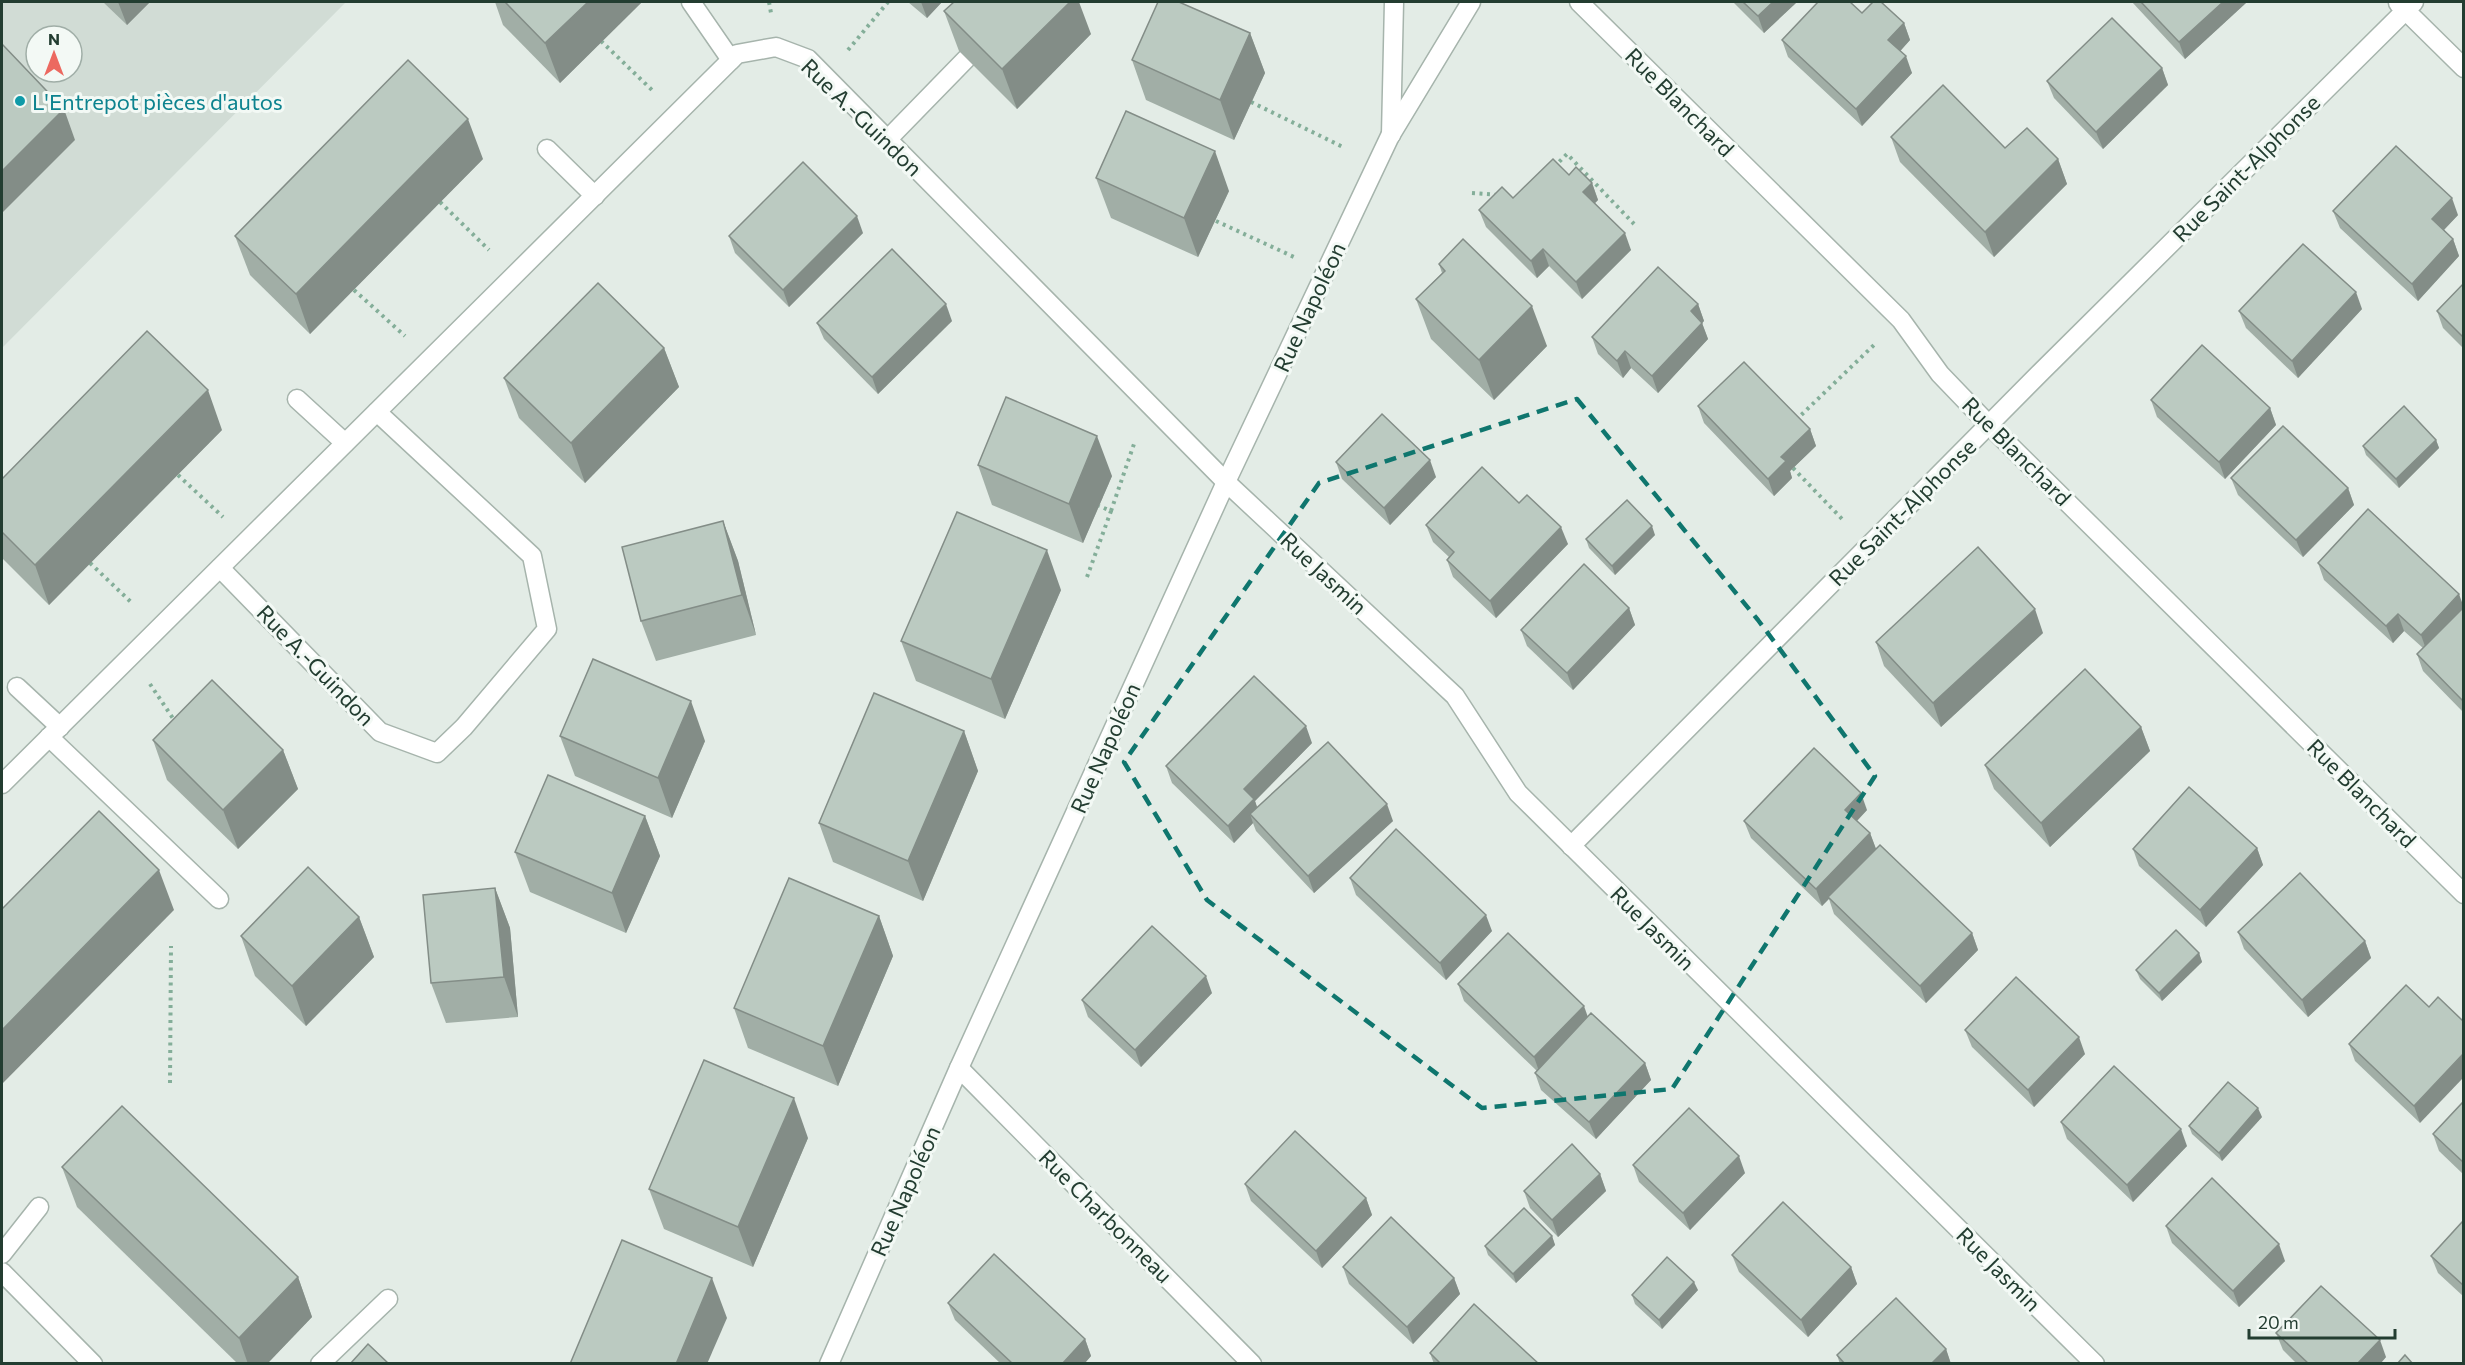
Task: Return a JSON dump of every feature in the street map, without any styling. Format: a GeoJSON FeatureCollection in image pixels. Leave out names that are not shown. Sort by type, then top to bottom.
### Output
{"type":"FeatureCollection","features":[{"type":"Feature","properties":{"kind":"street"},"geometry":{"type":"LineString","coordinates":[[691,2],[731,60]]}},
{"type":"Feature","properties":{"kind":"street","name":"Rue Napoléon"},"geometry":{"type":"LineString","coordinates":[[1390,136],[1394,2]]}},
{"type":"Feature","properties":{"kind":"street","name":"Rue Napoléon"},"geometry":{"type":"LineString","coordinates":[[829,1364],[959,1068],[1226,482],[1390,136],[1471,2]]}},
{"type":"Feature","properties":{"kind":"street","name":"Rue Blanchard"},"geometry":{"type":"LineString","coordinates":[[1579,2],[1901,320],[1940,374],[1989,425],[2463,894]]}},
{"type":"Feature","properties":{"kind":"street"},"geometry":{"type":"LineString","coordinates":[[2405,4],[2463,68]]}},
{"type":"Feature","properties":{"kind":"street","name":"Rue Saint-Alphonse"},"geometry":{"type":"LineString","coordinates":[[1571,846],[2405,4]]}},
{"type":"Feature","properties":{"kind":"street","name":"Rue A.-Guindon"},"geometry":{"type":"LineString","coordinates":[[2,784],[737,54],[776,47],[808,58],[1226,482]]}},
{"type":"Feature","properties":{"kind":"street"},"geometry":{"type":"LineString","coordinates":[[888,139],[966,58]]}},
{"type":"Feature","properties":{"kind":"street"},"geometry":{"type":"LineString","coordinates":[[547,150],[595,196]]}},
{"type":"Feature","properties":{"kind":"street"},"geometry":{"type":"LineString","coordinates":[[297,399],[345,443]]}},
{"type":"Feature","properties":{"kind":"street","name":"Rue A.-Guindon"},"geometry":{"type":"LineString","coordinates":[[220,568],[380,732],[437,753],[464,727],[547,629],[532,556],[377,412]]}},
{"type":"Feature","properties":{"kind":"street","name":"Rue Jasmin"},"geometry":{"type":"LineString","coordinates":[[1226,482],[1455,696],[1518,794],[2095,1364]]}},
{"type":"Feature","properties":{"kind":"street"},"geometry":{"type":"LineString","coordinates":[[17,687],[55,732],[219,899]]}},
{"type":"Feature","properties":{"kind":"street","name":"Rue Charbonneau"},"geometry":{"type":"LineString","coordinates":[[959,1068],[1252,1364]]}},
{"type":"Feature","properties":{"kind":"street"},"geometry":{"type":"LineString","coordinates":[[2,1254],[39,1207]]}},
{"type":"Feature","properties":{"kind":"street"},"geometry":{"type":"LineString","coordinates":[[2,1272],[93,1364]]}},
{"type":"Feature","properties":{"kind":"street"},"geometry":{"type":"LineString","coordinates":[[320,1364],[388,1299]]}},
{"type":"Feature","properties":{"kind":"path"},"geometry":{"type":"LineString","coordinates":[[826,77],[888,2]]}},
{"type":"Feature","properties":{"kind":"path"},"geometry":{"type":"LineString","coordinates":[[602,41],[677,115]]}},
{"type":"Feature","properties":{"kind":"path"},"geometry":{"type":"LineString","coordinates":[[1251,102],[1377,163]]}},
{"type":"Feature","properties":{"kind":"path"},"geometry":{"type":"LineString","coordinates":[[1551,170],[1567,154],[1634,224]]}},
{"type":"Feature","properties":{"kind":"path"},"geometry":{"type":"LineString","coordinates":[[1472,193],[1505,195]]}},
{"type":"Feature","properties":{"kind":"path"},"geometry":{"type":"LineString","coordinates":[[440,202],[515,275]]}},
{"type":"Feature","properties":{"kind":"path"},"geometry":{"type":"LineString","coordinates":[[1216,221],[1326,272]]}},
{"type":"Feature","properties":{"kind":"path"},"geometry":{"type":"LineString","coordinates":[[354,290],[430,359]]}},
{"type":"Feature","properties":{"kind":"path"},"geometry":{"type":"LineString","coordinates":[[1793,422],[1901,320]]}},
{"type":"Feature","properties":{"kind":"path"},"geometry":{"type":"LineString","coordinates":[[1087,577],[1148,402]]}},
{"type":"Feature","properties":{"kind":"path"},"geometry":{"type":"LineString","coordinates":[[1793,468],[1868,547]]}},
{"type":"Feature","properties":{"kind":"path"},"geometry":{"type":"LineString","coordinates":[[178,475],[248,540]]}},
{"type":"Feature","properties":{"kind":"path"},"geometry":{"type":"LineString","coordinates":[[1099,506],[1111,511]]}},
{"type":"Feature","properties":{"kind":"path"},"geometry":{"type":"LineString","coordinates":[[90,563],[158,629]]}},
{"type":"Feature","properties":{"kind":"path"},"geometry":{"type":"LineString","coordinates":[[131,656],[182,732]]}},
{"type":"Feature","properties":{"kind":"path"},"geometry":{"type":"LineString","coordinates":[[170,1083],[171,946]]}},
{"type":"Feature","properties":{"kind":"highlighted area"},"geometry":{"type":"Polygon","coordinates":[[[1577,399],[1758,620],[1875,776],[1672,1089],[1482,1108],[1207,900],[1124,762],[1319,483],[1577,399]]]}},
{"type":"Feature","properties":{"kind":"shaded area"},"geometry":{"type":"Polygon","coordinates":[[[2,2],[346,2],[2,348],[2,2]]]}},
{"type":"Feature","properties":{"kind":"building"},"geometry":{"type":"Polygon","coordinates":[[[505,2],[588,2],[545,43],[505,2]]]}},
{"type":"Feature","properties":{"kind":"building"},"geometry":{"type":"Polygon","coordinates":[[[954,2],[1070,2],[1002,69],[944,11],[954,2]]]}},
{"type":"Feature","properties":{"kind":"building"},"geometry":{"type":"Polygon","coordinates":[[[1158,2],[1179,2],[1250,33],[1220,100],[1132,60],[1158,2]]]}},
{"type":"Feature","properties":{"kind":"building"},"geometry":{"type":"Polygon","coordinates":[[[1743,2],[1773,2],[1758,16],[1743,2]]]}},
{"type":"Feature","properties":{"kind":"building"},"geometry":{"type":"Polygon","coordinates":[[[1818,2],[1850,2],[1862,13],[1873,2],[1881,2],[1904,23],[1888,40],[1906,56],[1856,109],[1782,40],[1818,2]]]}},
{"type":"Feature","properties":{"kind":"building"},"geometry":{"type":"Polygon","coordinates":[[[2141,2],[2223,2],[2179,42],[2141,2]]]}},
{"type":"Feature","properties":{"kind":"building"},"geometry":{"type":"Polygon","coordinates":[[[2112,18],[2162,68],[2096,132],[2047,81],[2112,18]]]}},
{"type":"Feature","properties":{"kind":"building"},"geometry":{"type":"Polygon","coordinates":[[[2,44],[24,67],[24,84],[40,84],[64,109],[2,171],[2,44]]]}},
{"type":"Feature","properties":{"kind":"building"},"geometry":{"type":"Polygon","coordinates":[[[408,60],[468,119],[296,294],[235,236],[408,60]]]}},
{"type":"Feature","properties":{"kind":"building"},"geometry":{"type":"Polygon","coordinates":[[[1943,85],[2005,148],[2027,128],[2058,159],[1985,232],[1891,137],[1943,85]]]}},
{"type":"Feature","properties":{"kind":"building"},"geometry":{"type":"Polygon","coordinates":[[[1126,111],[1215,151],[1184,218],[1096,178],[1126,111]]]}},
{"type":"Feature","properties":{"kind":"building"},"geometry":{"type":"Polygon","coordinates":[[[2396,146],[2452,198],[2432,219],[2453,239],[2412,284],[2333,211],[2396,146]]]}},
{"type":"Feature","properties":{"kind":"building"},"geometry":{"type":"Polygon","coordinates":[[[1553,159],[1569,175],[1576,167],[1592,183],[1583,192],[1625,233],[1576,282],[1543,249],[1531,261],[1479,210],[1502,187],[1513,198],[1553,159]]]}},
{"type":"Feature","properties":{"kind":"building"},"geometry":{"type":"Polygon","coordinates":[[[803,162],[857,216],[783,290],[729,236],[803,162]]]}},
{"type":"Feature","properties":{"kind":"building"},"geometry":{"type":"Polygon","coordinates":[[[1463,239],[1532,306],[1479,360],[1416,299],[1445,271],[1439,264],[1463,239]]]}},
{"type":"Feature","properties":{"kind":"building"},"geometry":{"type":"Polygon","coordinates":[[[2303,244],[2356,292],[2292,361],[2239,311],[2303,244]]]}},
{"type":"Feature","properties":{"kind":"building"},"geometry":{"type":"Polygon","coordinates":[[[892,249],[946,304],[872,377],[817,323],[892,249]]]}},
{"type":"Feature","properties":{"kind":"building"},"geometry":{"type":"Polygon","coordinates":[[[1658,267],[1698,304],[1691,311],[1702,323],[1652,376],[1625,351],[1617,361],[1592,337],[1658,267]]]}},
{"type":"Feature","properties":{"kind":"building"},"geometry":{"type":"Polygon","coordinates":[[[598,283],[664,348],[571,443],[504,378],[598,283]]]}},
{"type":"Feature","properties":{"kind":"building"},"geometry":{"type":"Polygon","coordinates":[[[2463,284],[2463,337],[2437,311],[2463,284]]]}},
{"type":"Feature","properties":{"kind":"building"},"geometry":{"type":"Polygon","coordinates":[[[147,331],[208,390],[35,565],[2,532],[2,479],[147,331]]]}},
{"type":"Feature","properties":{"kind":"building"},"geometry":{"type":"Polygon","coordinates":[[[2202,345],[2270,408],[2219,462],[2151,400],[2202,345]]]}},
{"type":"Feature","properties":{"kind":"building"},"geometry":{"type":"Polygon","coordinates":[[[1744,362],[1810,429],[1781,457],[1786,461],[1768,479],[1698,406],[1744,362]]]}},
{"type":"Feature","properties":{"kind":"building"},"geometry":{"type":"Polygon","coordinates":[[[1006,397],[1097,436],[1069,504],[978,465],[1006,397]]]}},
{"type":"Feature","properties":{"kind":"building"},"geometry":{"type":"Polygon","coordinates":[[[2404,406],[2436,440],[2396,479],[2363,446],[2404,406]]]}},
{"type":"Feature","properties":{"kind":"building"},"geometry":{"type":"Polygon","coordinates":[[[1382,414],[1430,460],[1384,508],[1336,462],[1382,414]]]}},
{"type":"Feature","properties":{"kind":"building"},"geometry":{"type":"Polygon","coordinates":[[[2283,426],[2348,488],[2296,540],[2231,478],[2283,426]]]}},
{"type":"Feature","properties":{"kind":"building"},"geometry":{"type":"Polygon","coordinates":[[[1482,467],[1519,503],[1527,495],[1561,527],[1490,601],[1447,560],[1454,552],[1426,525],[1482,467]]]}},
{"type":"Feature","properties":{"kind":"building"},"geometry":{"type":"Polygon","coordinates":[[[1627,500],[1652,526],[1612,566],[1586,539],[1627,500]]]}},
{"type":"Feature","properties":{"kind":"building"},"geometry":{"type":"Polygon","coordinates":[[[2368,509],[2459,594],[2421,635],[2398,614],[2386,626],[2318,563],[2368,509]]]}},
{"type":"Feature","properties":{"kind":"building"},"geometry":{"type":"Polygon","coordinates":[[[957,512],[1047,550],[991,679],[901,641],[957,512]]]}},
{"type":"Feature","properties":{"kind":"building"},"geometry":{"type":"Polygon","coordinates":[[[723,521],[742,595],[641,621],[622,547],[723,521]]]}},
{"type":"Feature","properties":{"kind":"building"},"geometry":{"type":"Polygon","coordinates":[[[1978,547],[2035,609],[1933,703],[1876,642],[1978,547]]]}},
{"type":"Feature","properties":{"kind":"building"},"geometry":{"type":"Polygon","coordinates":[[[1584,564],[1629,608],[1567,673],[1521,630],[1584,564]]]}},
{"type":"Feature","properties":{"kind":"building"},"geometry":{"type":"Polygon","coordinates":[[[2463,608],[2463,701],[2417,654],[2463,608]]]}},
{"type":"Feature","properties":{"kind":"building"},"geometry":{"type":"Polygon","coordinates":[[[593,659],[691,701],[658,778],[560,736],[593,659]]]}},
{"type":"Feature","properties":{"kind":"building"},"geometry":{"type":"Polygon","coordinates":[[[2085,669],[2141,727],[2041,823],[1985,765],[2085,669]]]}},
{"type":"Feature","properties":{"kind":"building"},"geometry":{"type":"Polygon","coordinates":[[[1254,676],[1306,726],[1244,789],[1254,799],[1228,826],[1166,766],[1254,676]]]}},
{"type":"Feature","properties":{"kind":"building"},"geometry":{"type":"Polygon","coordinates":[[[212,680],[283,750],[223,810],[153,740],[212,680]]]}},
{"type":"Feature","properties":{"kind":"building"},"geometry":{"type":"Polygon","coordinates":[[[874,693],[964,731],[908,861],[819,823],[874,693]]]}},
{"type":"Feature","properties":{"kind":"building"},"geometry":{"type":"Polygon","coordinates":[[[1328,742],[1387,804],[1308,876],[1250,814],[1328,742]]]}},
{"type":"Feature","properties":{"kind":"building"},"geometry":{"type":"Polygon","coordinates":[[[1814,748],[1861,793],[1845,810],[1870,833],[1816,889],[1744,821],[1814,748]]]}},
{"type":"Feature","properties":{"kind":"building"},"geometry":{"type":"Polygon","coordinates":[[[548,775],[645,816],[612,893],[515,852],[548,775]]]}},
{"type":"Feature","properties":{"kind":"building"},"geometry":{"type":"Polygon","coordinates":[[[2189,787],[2257,848],[2200,910],[2133,849],[2189,787]]]}},
{"type":"Feature","properties":{"kind":"building"},"geometry":{"type":"Polygon","coordinates":[[[99,811],[159,870],[2,1030],[2,909],[99,811]]]}},
{"type":"Feature","properties":{"kind":"building"},"geometry":{"type":"Polygon","coordinates":[[[1396,829],[1486,915],[1440,963],[1350,878],[1396,829]]]}},
{"type":"Feature","properties":{"kind":"building"},"geometry":{"type":"Polygon","coordinates":[[[1880,845],[1972,933],[1920,986],[1828,897],[1880,845]]]}},
{"type":"Feature","properties":{"kind":"building"},"geometry":{"type":"Polygon","coordinates":[[[308,867],[359,917],[292,986],[241,936],[308,867]]]}},
{"type":"Feature","properties":{"kind":"building"},"geometry":{"type":"Polygon","coordinates":[[[2300,873],[2365,941],[2302,1000],[2238,932],[2300,873]]]}},
{"type":"Feature","properties":{"kind":"building"},"geometry":{"type":"Polygon","coordinates":[[[789,878],[879,916],[823,1046],[734,1008],[789,878]]]}},
{"type":"Feature","properties":{"kind":"building"},"geometry":{"type":"Polygon","coordinates":[[[495,888],[504,977],[431,983],[423,895],[495,888]]]}},
{"type":"Feature","properties":{"kind":"building"},"geometry":{"type":"Polygon","coordinates":[[[1152,926],[1206,976],[1135,1050],[1082,1000],[1152,926]]]}},
{"type":"Feature","properties":{"kind":"building"},"geometry":{"type":"Polygon","coordinates":[[[2176,930],[2199,953],[2159,993],[2136,970],[2176,930]]]}},
{"type":"Feature","properties":{"kind":"building"},"geometry":{"type":"Polygon","coordinates":[[[1508,933],[1584,1006],[1534,1057],[1458,984],[1508,933]]]}},
{"type":"Feature","properties":{"kind":"building"},"geometry":{"type":"Polygon","coordinates":[[[2016,977],[2079,1037],[2028,1090],[1965,1030],[2016,977]]]}},
{"type":"Feature","properties":{"kind":"building"},"geometry":{"type":"Polygon","coordinates":[[[2406,985],[2429,1007],[2438,997],[2463,1021],[2463,1054],[2414,1106],[2349,1044],[2406,985]]]}},
{"type":"Feature","properties":{"kind":"building"},"geometry":{"type":"Polygon","coordinates":[[[1591,1013],[1645,1063],[1589,1122],[1535,1073],[1591,1013]]]}},
{"type":"Feature","properties":{"kind":"building"},"geometry":{"type":"Polygon","coordinates":[[[704,1060],[794,1098],[738,1227],[649,1189],[704,1060]]]}},
{"type":"Feature","properties":{"kind":"building"},"geometry":{"type":"Polygon","coordinates":[[[2114,1066],[2181,1129],[2127,1185],[2061,1122],[2114,1066]]]}},
{"type":"Feature","properties":{"kind":"building"},"geometry":{"type":"Polygon","coordinates":[[[2228,1082],[2258,1108],[2219,1153],[2189,1126],[2228,1082]]]}},
{"type":"Feature","properties":{"kind":"building"},"geometry":{"type":"Polygon","coordinates":[[[2463,1102],[2463,1162],[2433,1134],[2463,1102]]]}},
{"type":"Feature","properties":{"kind":"building"},"geometry":{"type":"Polygon","coordinates":[[[122,1106],[298,1277],[239,1338],[62,1167],[122,1106]]]}},
{"type":"Feature","properties":{"kind":"building"},"geometry":{"type":"Polygon","coordinates":[[[1689,1108],[1739,1156],[1683,1213],[1633,1165],[1689,1108]]]}},
{"type":"Feature","properties":{"kind":"building"},"geometry":{"type":"Polygon","coordinates":[[[1295,1131],[1366,1198],[1316,1251],[1245,1184],[1295,1131]]]}},
{"type":"Feature","properties":{"kind":"building"},"geometry":{"type":"Polygon","coordinates":[[[1572,1144],[1600,1174],[1552,1220],[1524,1191],[1572,1144]]]}},
{"type":"Feature","properties":{"kind":"building"},"geometry":{"type":"Polygon","coordinates":[[[2212,1178],[2279,1244],[2233,1291],[2166,1226],[2212,1178]]]}},
{"type":"Feature","properties":{"kind":"building"},"geometry":{"type":"Polygon","coordinates":[[[1783,1202],[1851,1267],[1801,1320],[1732,1255],[1783,1202]]]}},
{"type":"Feature","properties":{"kind":"building"},"geometry":{"type":"Polygon","coordinates":[[[1524,1208],[1552,1236],[1513,1274],[1485,1246],[1524,1208]]]}},
{"type":"Feature","properties":{"kind":"building"},"geometry":{"type":"Polygon","coordinates":[[[1391,1217],[1454,1278],[1407,1327],[1343,1267],[1391,1217]]]}},
{"type":"Feature","properties":{"kind":"building"},"geometry":{"type":"Polygon","coordinates":[[[2463,1221],[2463,1285],[2431,1256],[2463,1221]]]}},
{"type":"Feature","properties":{"kind":"building"},"geometry":{"type":"Polygon","coordinates":[[[622,1240],[712,1278],[676,1364],[570,1364],[622,1240]]]}},
{"type":"Feature","properties":{"kind":"building"},"geometry":{"type":"Polygon","coordinates":[[[994,1254],[1085,1339],[1062,1364],[1013,1364],[948,1303],[994,1254]]]}},
{"type":"Feature","properties":{"kind":"building"},"geometry":{"type":"Polygon","coordinates":[[[1667,1257],[1694,1282],[1659,1320],[1632,1295],[1667,1257]]]}},
{"type":"Feature","properties":{"kind":"building"},"geometry":{"type":"Polygon","coordinates":[[[2321,1286],[2380,1340],[2357,1364],[2309,1364],[2276,1333],[2321,1286]]]}},
{"type":"Feature","properties":{"kind":"building"},"geometry":{"type":"Polygon","coordinates":[[[1896,1298],[1946,1349],[1931,1364],[1845,1364],[1837,1355],[1896,1298]]]}},
{"type":"Feature","properties":{"kind":"building"},"geometry":{"type":"Polygon","coordinates":[[[1474,1304],[1539,1364],[1441,1364],[1430,1353],[1474,1304]]]}},
{"type":"Feature","properties":{"kind":"building"},"geometry":{"type":"Polygon","coordinates":[[[368,1344],[389,1364],[350,1364],[368,1344]]]}},
{"type":"Feature","properties":{"kind":"building"},"geometry":{"type":"Polygon","coordinates":[[[2405,1355],[2413,1364],[2397,1364],[2405,1355]]]}},
{"type":"Feature","properties":{"kind":"place","name":"L'Entrepot pièces d'autos"},"geometry":{"type":"Point","coordinates":[20,101]}}]}
